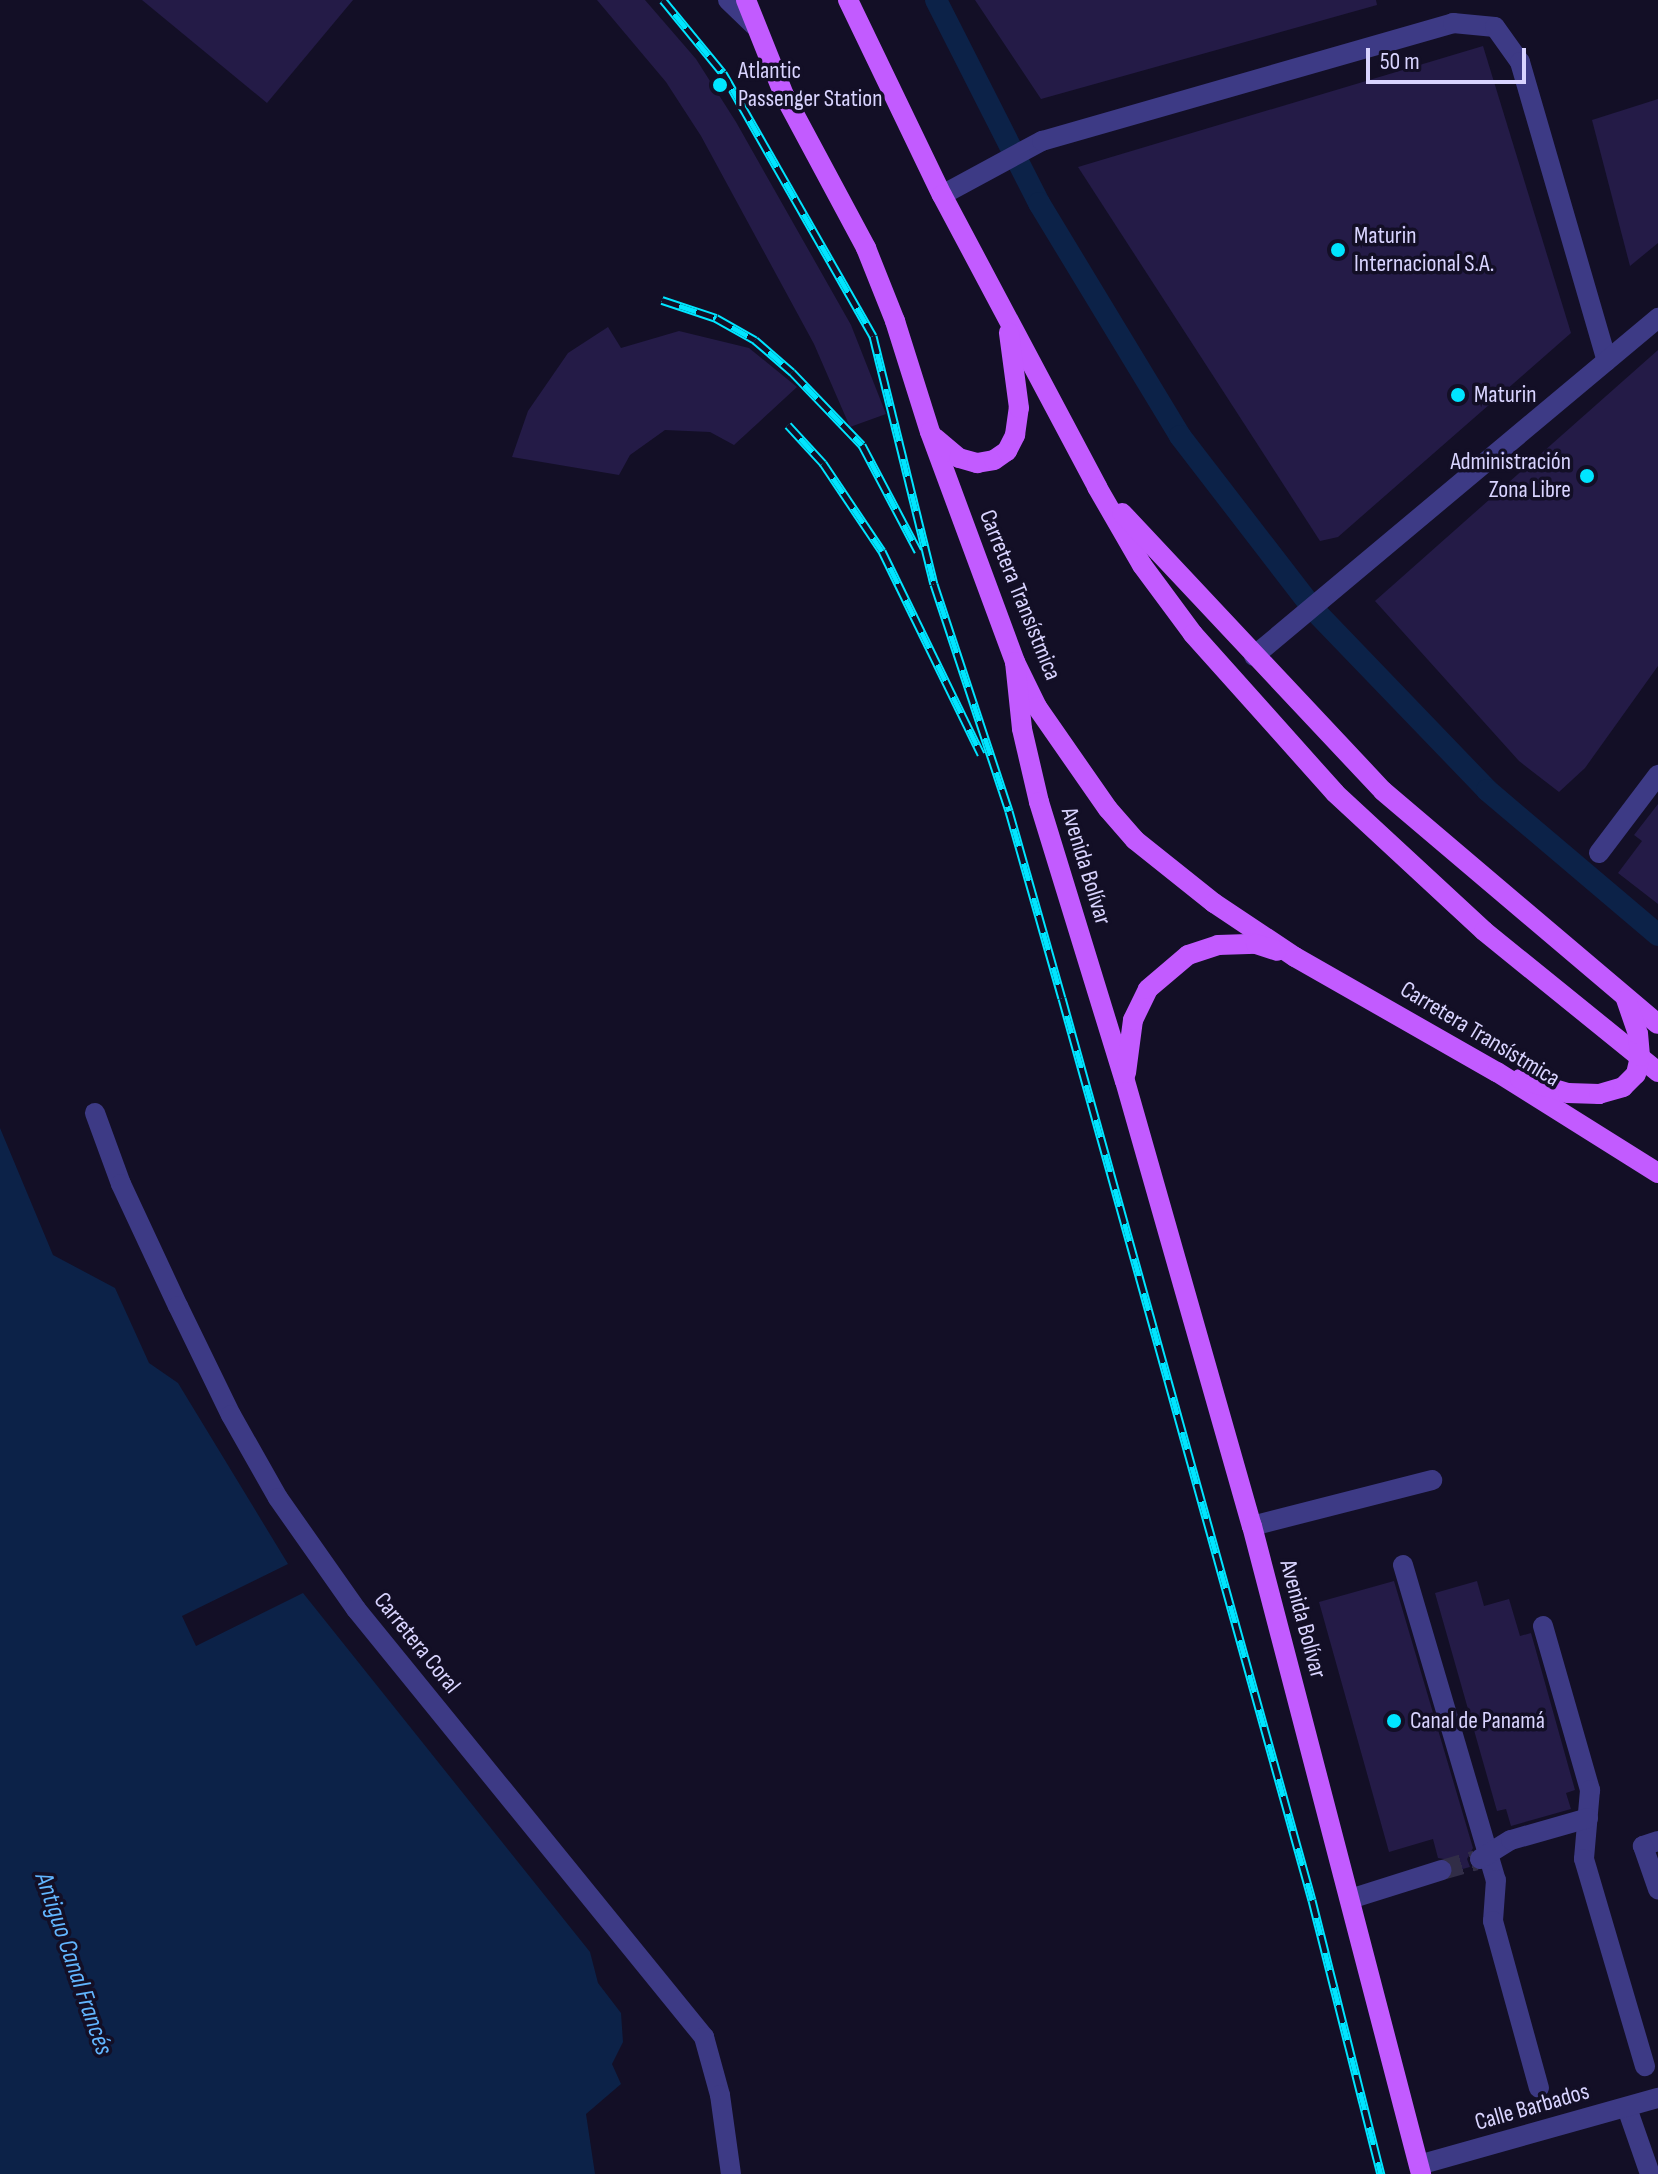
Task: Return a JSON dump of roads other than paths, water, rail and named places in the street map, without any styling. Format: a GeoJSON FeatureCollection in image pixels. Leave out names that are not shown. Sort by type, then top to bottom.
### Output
{"type":"FeatureCollection","features":[{"type":"Feature","properties":{"kind":"main road","name":"Carretera Transístmica"},"geometry":{"type":"LineString","coordinates":[[746,0],[784,95],[866,248],[895,321],[930,432],[1015,662],[1037,707],[1093,788],[1135,840],[1214,903],[1295,957],[1497,1072],[1658,1173]]}},
{"type":"Feature","properties":{"kind":"main road"},"geometry":{"type":"LineString","coordinates":[[848,0],[942,195],[1097,487],[1142,565],[1193,634],[1335,793],[1484,931],[1658,1072]]}},
{"type":"Feature","properties":{"kind":"main road"},"geometry":{"type":"LineString","coordinates":[[930,432],[953,454],[977,463],[994,460],[1011,444],[1019,408],[1006,316]]}},
{"type":"Feature","properties":{"kind":"main road"},"geometry":{"type":"LineString","coordinates":[[1097,487],[1383,791],[1658,1024]]}},
{"type":"Feature","properties":{"kind":"main road","name":"Avenida Bolívar"},"geometry":{"type":"LineString","coordinates":[[1015,662],[1022,729],[1039,802],[1125,1081],[1252,1526],[1420,2170]]}},
{"type":"Feature","properties":{"kind":"main road","name":"Avenida Bolívar"},"geometry":{"type":"LineString","coordinates":[[1125,1081],[1133,1020],[1148,989],[1188,955],[1218,945],[1256,944],[1295,957]]}},
{"type":"Feature","properties":{"kind":"main road"},"geometry":{"type":"LineString","coordinates":[[1497,1072],[1568,1093],[1599,1094],[1623,1087],[1636,1074],[1640,1056],[1638,1034],[1626,1000]]}},
{"type":"Feature","properties":{"kind":"street"},"geometry":{"type":"LineString","coordinates":[[728,0],[754,25]]}},
{"type":"Feature","properties":{"kind":"street"},"geometry":{"type":"LineString","coordinates":[[942,195],[1042,141],[1453,23],[1495,27],[1520,62],[1607,361]]}},
{"type":"Feature","properties":{"kind":"street"},"geometry":{"type":"LineString","coordinates":[[1254,656],[1658,318]]}},
{"type":"Feature","properties":{"kind":"street"},"geometry":{"type":"LineString","coordinates":[[1599,853],[1658,775]]}},
{"type":"Feature","properties":{"kind":"street","name":"Carretera Coral"},"geometry":{"type":"LineString","coordinates":[[95,1113],[121,1184],[178,1306],[231,1415],[278,1498],[356,1609],[704,2037],[720,2095],[731,2174]]}},
{"type":"Feature","properties":{"kind":"street"},"geometry":{"type":"LineString","coordinates":[[1252,1526],[1432,1480]]}},
{"type":"Feature","properties":{"kind":"street"},"geometry":{"type":"LineString","coordinates":[[1403,1565],[1482,1859],[1496,1880],[1493,1921],[1539,2088]]}},
{"type":"Feature","properties":{"kind":"street"},"geometry":{"type":"LineString","coordinates":[[1543,1626],[1590,1790],[1584,1859],[1645,2066]]}},
{"type":"Feature","properties":{"kind":"street"},"geometry":{"type":"LineString","coordinates":[[1482,1859],[1511,1840],[1588,1818]]}},
{"type":"Feature","properties":{"kind":"street"},"geometry":{"type":"LineString","coordinates":[[1658,1841],[1643,1846],[1658,1889]]}},
{"type":"Feature","properties":{"kind":"street"},"geometry":{"type":"LineString","coordinates":[[1350,1899],[1442,1870]]}},
{"type":"Feature","properties":{"kind":"street","name":"Calle Barbados"},"geometry":{"type":"LineString","coordinates":[[1420,2170],[1658,2098]]}},
{"type":"Feature","properties":{"kind":"street"},"geometry":{"type":"LineString","coordinates":[[1627,2108],[1650,2174]]}},
{"type":"Feature","properties":{"kind":"water","name":"Antiguo Canal Francés"},"geometry":{"type":"Polygon","coordinates":[[[0,1128],[53,1255],[115,1288],[149,1363],[178,1383],[288,1564],[182,1616],[196,1646],[303,1593],[590,1952],[598,1983],[621,2013],[623,2042],[612,2064],[621,2084],[586,2114],[595,2174],[0,2174],[0,1128]]]}},
{"type":"Feature","properties":{"kind":"waterway"},"geometry":{"type":"LineString","coordinates":[[936,0],[1039,203],[1180,436],[1314,610],[1487,790],[1658,935]]}},
{"type":"Feature","properties":{"kind":"tunnel"},"geometry":{"type":"LineString","coordinates":[[1442,1870],[1476,1860]]}},
{"type":"Feature","properties":{"kind":"railway"},"geometry":{"type":"LineString","coordinates":[[663,0],[723,73],[873,336],[934,584],[1009,811],[1062,998],[1312,1900],[1381,2174]]}},
{"type":"Feature","properties":{"kind":"railway"},"geometry":{"type":"LineString","coordinates":[[662,300],[716,318],[755,340],[792,372],[862,445],[918,551]]}},
{"type":"Feature","properties":{"kind":"railway"},"geometry":{"type":"LineString","coordinates":[[788,425],[823,463],[882,551],[981,754]]}},
{"type":"Feature","properties":{"kind":"place","name":"Atlantic Passenger Station"},"geometry":{"type":"Point","coordinates":[720,85]}},
{"type":"Feature","properties":{"kind":"place","name":"Maturin Internacional S.A."},"geometry":{"type":"Point","coordinates":[1338,250]}},
{"type":"Feature","properties":{"kind":"place","name":"Maturin"},"geometry":{"type":"Point","coordinates":[1458,395]}},
{"type":"Feature","properties":{"kind":"place","name":"Administración Zona Libre"},"geometry":{"type":"Point","coordinates":[1587,476]}},
{"type":"Feature","properties":{"kind":"place","name":"Canal de Panamá"},"geometry":{"type":"Point","coordinates":[1394,1721]}}]}
